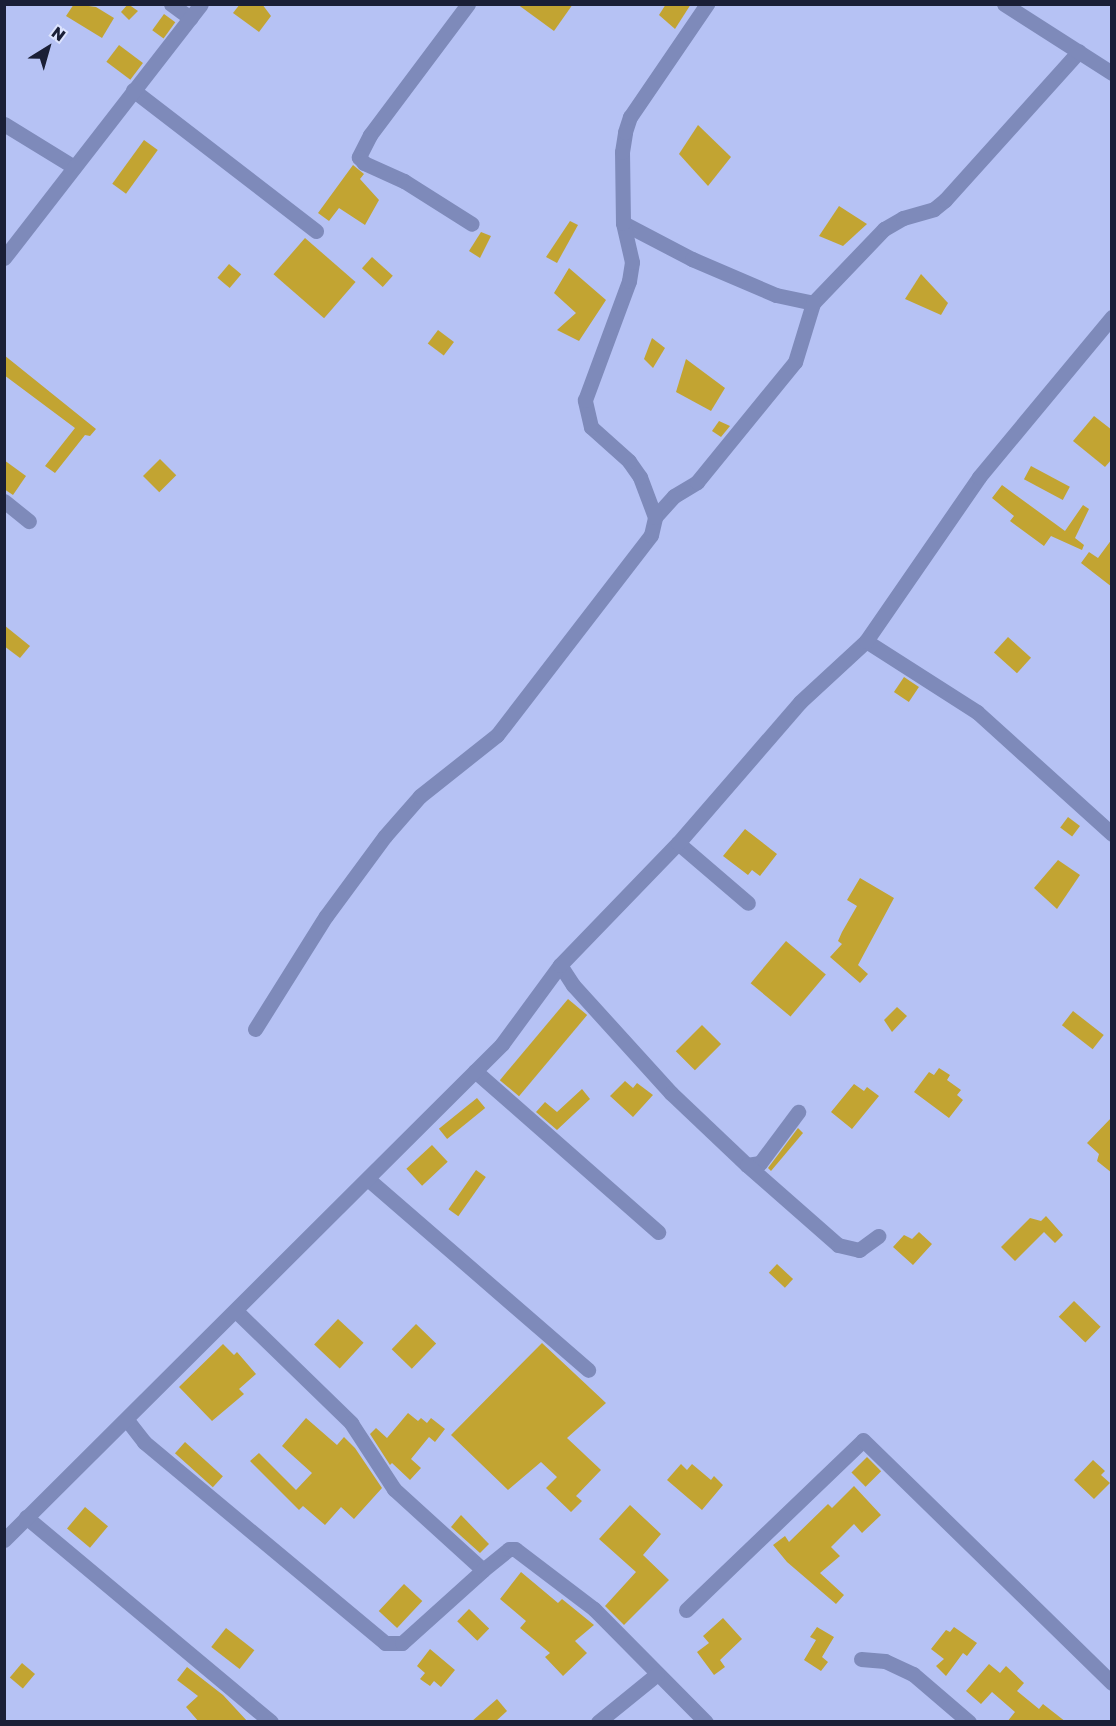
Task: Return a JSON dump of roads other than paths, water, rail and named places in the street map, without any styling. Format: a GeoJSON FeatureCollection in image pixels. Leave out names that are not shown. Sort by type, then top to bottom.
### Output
{"type":"FeatureCollection","features":[{"type":"Feature","properties":{"kind":"street"},"geometry":{"type":"LineString","coordinates":[[171,4],[190,18]]}},
{"type":"Feature","properties":{"kind":"street"},"geometry":{"type":"LineString","coordinates":[[4,258],[201,4]]}},
{"type":"Feature","properties":{"kind":"street"},"geometry":{"type":"LineString","coordinates":[[468,4],[370,135],[359,157],[372,168],[404,181],[472,224]]}},
{"type":"Feature","properties":{"kind":"street"},"geometry":{"type":"LineString","coordinates":[[655,517],[640,477],[629,460],[591,427],[585,400],[629,281],[632,262],[623,223],[622,152],[630,117],[707,4]]}},
{"type":"Feature","properties":{"kind":"street"},"geometry":{"type":"LineString","coordinates":[[1004,4],[1112,73]]}},
{"type":"Feature","properties":{"kind":"street"},"geometry":{"type":"LineString","coordinates":[[255,1029],[327,916],[385,836],[420,796],[497,735],[551,662],[630,567],[651,535],[655,517],[674,496],[697,482],[795,362],[813,303],[884,229],[903,218],[934,209],[945,200],[1079,51]]}},
{"type":"Feature","properties":{"kind":"street"},"geometry":{"type":"LineString","coordinates":[[133,90],[316,231]]}},
{"type":"Feature","properties":{"kind":"street"},"geometry":{"type":"LineString","coordinates":[[4,124],[74,167]]}},
{"type":"Feature","properties":{"kind":"street"},"geometry":{"type":"LineString","coordinates":[[623,223],[692,259],[776,295],[813,303]]}},
{"type":"Feature","properties":{"kind":"street"},"geometry":{"type":"LineString","coordinates":[[4,1540],[369,1180],[502,1044],[560,965],[678,843],[800,702],[866,641],[979,477],[1112,317]]}},
{"type":"Feature","properties":{"kind":"street"},"geometry":{"type":"LineString","coordinates":[[4,501],[29,521]]}},
{"type":"Feature","properties":{"kind":"street"},"geometry":{"type":"LineString","coordinates":[[866,641],[976,711],[1112,834]]}},
{"type":"Feature","properties":{"kind":"street"},"geometry":{"type":"LineString","coordinates":[[678,843],[748,903]]}},
{"type":"Feature","properties":{"kind":"street"},"geometry":{"type":"LineString","coordinates":[[560,965],[573,985],[671,1093],[747,1165],[838,1245],[859,1250],[878,1236]]}},
{"type":"Feature","properties":{"kind":"street"},"geometry":{"type":"LineString","coordinates":[[476,1071],[658,1233]]}},
{"type":"Feature","properties":{"kind":"street"},"geometry":{"type":"LineString","coordinates":[[747,1165],[760,1163],[798,1112]]}},
{"type":"Feature","properties":{"kind":"street"},"geometry":{"type":"LineString","coordinates":[[369,1180],[588,1370]]}},
{"type":"Feature","properties":{"kind":"street"},"geometry":{"type":"LineString","coordinates":[[236,1311],[351,1424],[394,1489],[483,1570]]}},
{"type":"Feature","properties":{"kind":"street"},"geometry":{"type":"LineString","coordinates":[[127,1420],[144,1442],[385,1643],[402,1642],[508,1549],[515,1549],[594,1609],[706,1722]]}},
{"type":"Feature","properties":{"kind":"street"},"geometry":{"type":"LineString","coordinates":[[686,1610],[863,1440],[1112,1683]]}},
{"type":"Feature","properties":{"kind":"street"},"geometry":{"type":"LineString","coordinates":[[26,1517],[271,1722]]}},
{"type":"Feature","properties":{"kind":"street"},"geometry":{"type":"LineString","coordinates":[[861,1659],[885,1662],[913,1674],[969,1722]]}},
{"type":"Feature","properties":{"kind":"street"},"geometry":{"type":"LineString","coordinates":[[598,1722],[657,1674]]}}]}
